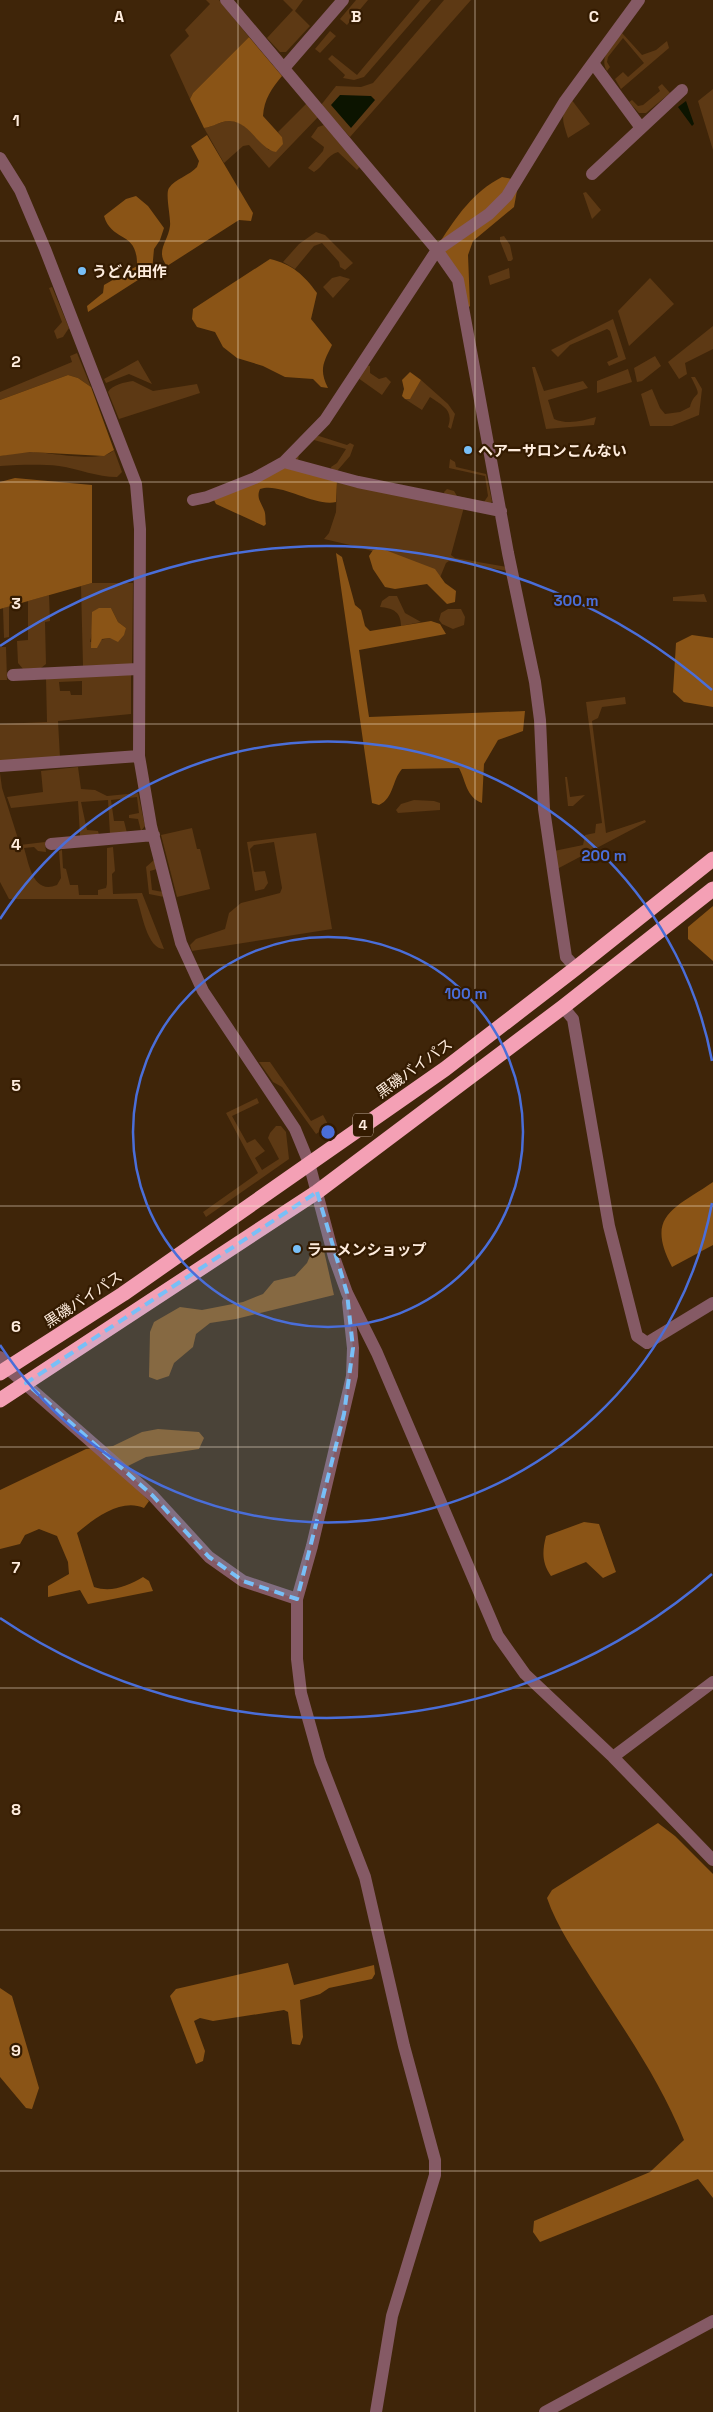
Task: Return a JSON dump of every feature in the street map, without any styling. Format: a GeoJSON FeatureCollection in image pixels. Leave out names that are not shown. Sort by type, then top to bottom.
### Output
{"type":"FeatureCollection","features":[{"type":"Feature","properties":{"kind":"highway","name":"黒磯バイパス"},"geometry":{"type":"LineString","coordinates":[[2,1366],[123,1294],[444,1069],[576,968],[713,859]]}},
{"type":"Feature","properties":{"kind":"highway","name":"4"},"geometry":{"type":"LineString","coordinates":[[0,1400],[317,1192],[563,1007],[713,889]]}},
{"type":"Feature","properties":{"kind":"street"},"geometry":{"type":"LineString","coordinates":[[226,0],[436,250],[458,280],[535,682],[540,720],[544,809],[566,957],[576,968]]}},
{"type":"Feature","properties":{"kind":"street"},"geometry":{"type":"LineString","coordinates":[[284,68],[343,0]]}},
{"type":"Feature","properties":{"kind":"street"},"geometry":{"type":"LineString","coordinates":[[194,500],[207,497],[254,478],[284,462],[325,420],[436,250],[489,214],[507,196],[565,101],[639,0]]}},
{"type":"Feature","properties":{"kind":"street"},"geometry":{"type":"LineString","coordinates":[[593,63],[641,128]]}},
{"type":"Feature","properties":{"kind":"street"},"geometry":{"type":"LineString","coordinates":[[592,174],[682,90]]}},
{"type":"Feature","properties":{"kind":"street"},"geometry":{"type":"LineString","coordinates":[[0,158],[20,190],[45,249],[136,484],[140,529],[139,756],[154,835],[188,960],[203,991],[295,1129],[309,1163],[334,1257],[347,1293],[377,1353],[498,1636],[525,1674],[614,1758],[711,1855]]}},
{"type":"Feature","properties":{"kind":"street"},"geometry":{"type":"LineString","coordinates":[[284,462],[358,482],[501,511]]}},
{"type":"Feature","properties":{"kind":"street"},"geometry":{"type":"LineString","coordinates":[[13,675],[138,669]]}},
{"type":"Feature","properties":{"kind":"street"},"geometry":{"type":"LineString","coordinates":[[0,766],[139,756]]}},
{"type":"Feature","properties":{"kind":"street"},"geometry":{"type":"LineString","coordinates":[[51,844],[154,835]]}},
{"type":"Feature","properties":{"kind":"street"},"geometry":{"type":"LineString","coordinates":[[563,1007],[573,1019],[610,1226],[637,1336],[647,1343],[713,1303]]}},
{"type":"Feature","properties":{"kind":"street"},"geometry":{"type":"LineString","coordinates":[[347,1293],[353,1348],[352,1376],[312,1546],[297,1599],[297,1659],[304,1708],[320,1760],[365,1877],[404,2046],[435,2160],[436,2176],[392,2316],[376,2412]]}},
{"type":"Feature","properties":{"kind":"street"},"geometry":{"type":"LineString","coordinates":[[2,1366],[26,1383],[153,1496],[209,1557],[243,1581],[297,1599]]}},
{"type":"Feature","properties":{"kind":"street"},"geometry":{"type":"LineString","coordinates":[[614,1758],[713,1682]]}},
{"type":"Feature","properties":{"kind":"street"},"geometry":{"type":"LineString","coordinates":[[545,2412],[713,2321]]}},
{"type":"Feature","properties":{"kind":"highlighted area"},"geometry":{"type":"Polygon","coordinates":[[[317,1192],[347,1293],[353,1348],[344,1414],[297,1599],[243,1581],[209,1557],[153,1496],[26,1383],[317,1192]]]}},
{"type":"Feature","properties":{"kind":"shaded area"},"geometry":{"type":"Polygon","coordinates":[[[206,0],[219,0],[249,37],[193,93],[190,99],[170,55],[189,36],[185,30],[210,4],[206,0]]]}},
{"type":"Feature","properties":{"kind":"shaded area"},"geometry":{"type":"Polygon","coordinates":[[[283,0],[303,0],[295,11],[310,26],[286,52],[280,52],[267,38],[293,10],[283,0]]]}},
{"type":"Feature","properties":{"kind":"shaded area"},"geometry":{"type":"Polygon","coordinates":[[[356,0],[368,0],[347,25],[340,19],[356,0]]]}},
{"type":"Feature","properties":{"kind":"shaded area"},"geometry":{"type":"Polygon","coordinates":[[[420,0],[431,0],[364,77],[354,80],[343,78],[345,75],[328,59],[332,55],[357,75],[420,0]]]}},
{"type":"Feature","properties":{"kind":"shaded area"},"geometry":{"type":"Polygon","coordinates":[[[444,0],[471,0],[350,137],[321,105],[336,86],[361,87],[373,83],[444,0]]]}},
{"type":"Feature","properties":{"kind":"shaded area"},"geometry":{"type":"Polygon","coordinates":[[[330,31],[336,36],[320,53],[315,49],[330,31]]]}},
{"type":"Feature","properties":{"kind":"shaded area"},"geometry":{"type":"Polygon","coordinates":[[[622,33],[642,55],[656,50],[667,41],[669,48],[621,89],[615,79],[623,72],[628,77],[644,63],[623,38],[608,57],[607,62],[610,67],[607,71],[604,60],[605,55],[622,33]]]}},
{"type":"Feature","properties":{"kind":"shaded area"},"geometry":{"type":"Polygon","coordinates":[[[249,37],[282,76],[269,94],[263,116],[282,137],[283,144],[276,152],[264,146],[249,130],[237,122],[227,121],[204,128],[190,99],[193,93],[249,37]]]}},
{"type":"Feature","properties":{"kind":"shaded area"},"geometry":{"type":"Polygon","coordinates":[[[662,84],[670,93],[646,113],[639,113],[629,102],[632,100],[638,106],[643,105],[660,91],[658,87],[662,84]]]}},
{"type":"Feature","properties":{"kind":"shaded area"},"geometry":{"type":"Polygon","coordinates":[[[713,89],[713,150],[698,101],[713,89]]]}},
{"type":"Feature","properties":{"kind":"shaded area"},"geometry":{"type":"Polygon","coordinates":[[[340,95],[371,96],[375,100],[351,128],[331,105],[340,95]]]}},
{"type":"Feature","properties":{"kind":"shaded area"},"geometry":{"type":"Polygon","coordinates":[[[571,99],[590,124],[568,138],[563,118],[571,99]]]}},
{"type":"Feature","properties":{"kind":"shaded area"},"geometry":{"type":"Polygon","coordinates":[[[686,101],[694,124],[692,126],[678,107],[686,101]]]}},
{"type":"Feature","properties":{"kind":"shaded area"},"geometry":{"type":"Polygon","coordinates":[[[307,103],[319,116],[269,168],[249,145],[243,146],[224,163],[204,128],[227,121],[239,123],[245,126],[269,150],[282,137],[278,132],[307,103]]]}},
{"type":"Feature","properties":{"kind":"shaded area"},"geometry":{"type":"Polygon","coordinates":[[[324,125],[361,165],[357,170],[338,152],[314,172],[308,168],[323,151],[324,147],[311,137],[318,127],[324,125]]]}},
{"type":"Feature","properties":{"kind":"shaded area"},"geometry":{"type":"Polygon","coordinates":[[[207,135],[253,213],[251,221],[239,220],[167,266],[162,256],[162,251],[170,226],[168,191],[175,182],[197,167],[199,161],[191,146],[207,135]]]}},
{"type":"Feature","properties":{"kind":"shaded area"},"geometry":{"type":"Polygon","coordinates":[[[502,177],[512,179],[518,185],[514,207],[473,241],[468,255],[470,306],[466,310],[440,242],[466,205],[482,190],[502,177]]]}},
{"type":"Feature","properties":{"kind":"shaded area"},"geometry":{"type":"Polygon","coordinates":[[[586,192],[601,210],[592,219],[583,193],[586,192]]]}},
{"type":"Feature","properties":{"kind":"shaded area"},"geometry":{"type":"Polygon","coordinates":[[[136,196],[148,206],[164,228],[160,240],[154,249],[152,271],[88,312],[87,306],[103,293],[104,285],[137,266],[133,247],[129,241],[113,230],[104,216],[126,199],[136,196]]]}},
{"type":"Feature","properties":{"kind":"shaded area"},"geometry":{"type":"Polygon","coordinates":[[[316,232],[325,235],[353,263],[345,270],[340,267],[339,262],[322,243],[314,246],[295,269],[283,262],[299,244],[316,232]]]}},
{"type":"Feature","properties":{"kind":"shaded area"},"geometry":{"type":"Polygon","coordinates":[[[504,236],[510,245],[513,259],[511,261],[508,261],[500,241],[500,237],[504,236]]]}},
{"type":"Feature","properties":{"kind":"shaded area"},"geometry":{"type":"Polygon","coordinates":[[[270,259],[285,264],[297,271],[317,293],[311,319],[332,345],[323,366],[325,382],[328,388],[321,387],[313,379],[285,377],[263,366],[237,358],[223,347],[215,332],[197,327],[192,319],[193,309],[270,259]]]}},
{"type":"Feature","properties":{"kind":"shaded area"},"geometry":{"type":"Polygon","coordinates":[[[509,268],[510,278],[490,285],[488,276],[509,268]]]}},
{"type":"Feature","properties":{"kind":"shaded area"},"geometry":{"type":"Polygon","coordinates":[[[340,276],[350,279],[333,298],[323,287],[332,278],[340,276]]]}},
{"type":"Feature","properties":{"kind":"shaded area"},"geometry":{"type":"Polygon","coordinates":[[[650,278],[674,304],[629,346],[618,311],[650,278]]]}},
{"type":"Feature","properties":{"kind":"shaded area"},"geometry":{"type":"Polygon","coordinates":[[[52,287],[69,328],[63,337],[57,339],[54,331],[62,322],[49,288],[52,287]]]}},
{"type":"Feature","properties":{"kind":"shaded area"},"geometry":{"type":"Polygon","coordinates":[[[613,319],[626,359],[609,366],[607,362],[618,357],[610,331],[607,329],[570,345],[558,357],[551,350],[613,319]]]}},
{"type":"Feature","properties":{"kind":"shaded area"},"geometry":{"type":"Polygon","coordinates":[[[713,326],[713,349],[685,363],[687,374],[679,379],[668,362],[713,326]]]}},
{"type":"Feature","properties":{"kind":"shaded area"},"geometry":{"type":"Polygon","coordinates":[[[77,353],[91,387],[78,378],[68,375],[0,400],[0,392],[72,362],[70,356],[77,353]]]}},
{"type":"Feature","properties":{"kind":"shaded area"},"geometry":{"type":"Polygon","coordinates":[[[655,356],[661,366],[642,381],[637,382],[634,368],[655,356]]]}},
{"type":"Feature","properties":{"kind":"shaded area"},"geometry":{"type":"Polygon","coordinates":[[[138,360],[152,384],[129,374],[106,383],[104,379],[138,360]]]}},
{"type":"Feature","properties":{"kind":"shaded area"},"geometry":{"type":"Polygon","coordinates":[[[367,365],[370,366],[370,373],[379,379],[386,377],[391,382],[382,395],[358,378],[367,365]]]}},
{"type":"Feature","properties":{"kind":"shaded area"},"geometry":{"type":"Polygon","coordinates":[[[532,367],[535,367],[544,391],[583,381],[588,388],[548,400],[554,419],[570,422],[596,417],[594,425],[546,429],[532,367]]]}},
{"type":"Feature","properties":{"kind":"shaded area"},"geometry":{"type":"Polygon","coordinates":[[[628,369],[632,382],[597,393],[597,381],[628,369]]]}},
{"type":"Feature","properties":{"kind":"shaded area"},"geometry":{"type":"Polygon","coordinates":[[[410,372],[421,380],[410,399],[405,399],[402,396],[404,389],[402,380],[410,372]]]}},
{"type":"Feature","properties":{"kind":"shaded area"},"geometry":{"type":"Polygon","coordinates":[[[68,375],[78,378],[91,387],[114,450],[104,456],[30,452],[0,456],[0,400],[68,375]]]}},
{"type":"Feature","properties":{"kind":"shaded area"},"geometry":{"type":"Polygon","coordinates":[[[691,377],[695,377],[702,389],[699,415],[672,426],[650,426],[641,394],[652,389],[660,408],[665,414],[680,412],[690,407],[698,392],[691,377]]]}},
{"type":"Feature","properties":{"kind":"shaded area"},"geometry":{"type":"Polygon","coordinates":[[[421,380],[448,404],[455,414],[451,429],[448,427],[450,416],[448,412],[430,397],[422,410],[405,399],[410,398],[421,380]]]}},
{"type":"Feature","properties":{"kind":"shaded area"},"geometry":{"type":"Polygon","coordinates":[[[133,381],[153,391],[197,384],[200,393],[119,419],[108,392],[116,386],[133,381]]]}},
{"type":"Feature","properties":{"kind":"shaded area"},"geometry":{"type":"Polygon","coordinates":[[[319,436],[347,445],[350,443],[354,445],[350,456],[337,471],[332,471],[331,467],[337,463],[346,449],[314,440],[299,452],[298,462],[293,460],[293,456],[313,437],[319,436]]]}},
{"type":"Feature","properties":{"kind":"shaded area"},"geometry":{"type":"Polygon","coordinates":[[[114,450],[122,472],[117,477],[102,476],[59,466],[0,466],[0,456],[15,453],[31,452],[87,457],[107,454],[114,450]]]}},
{"type":"Feature","properties":{"kind":"shaded area"},"geometry":{"type":"Polygon","coordinates":[[[450,459],[455,462],[456,467],[486,474],[492,501],[490,505],[445,495],[444,492],[447,489],[454,491],[457,496],[484,502],[488,496],[485,476],[449,468],[450,459]]]}},
{"type":"Feature","properties":{"kind":"shaded area"},"geometry":{"type":"Polygon","coordinates":[[[282,466],[337,481],[336,502],[318,501],[278,489],[260,489],[259,497],[265,512],[266,524],[264,526],[216,504],[214,500],[282,466]]]}},
{"type":"Feature","properties":{"kind":"shaded area"},"geometry":{"type":"Polygon","coordinates":[[[15,478],[92,485],[92,583],[0,609],[0,482],[15,478]]]}},
{"type":"Feature","properties":{"kind":"shaded area"},"geometry":{"type":"Polygon","coordinates":[[[337,481],[464,507],[451,555],[455,558],[507,567],[508,571],[449,561],[446,563],[439,580],[426,572],[384,555],[324,539],[329,533],[336,512],[337,481]]]}},
{"type":"Feature","properties":{"kind":"shaded area"},"geometry":{"type":"Polygon","coordinates":[[[380,548],[435,569],[445,583],[456,591],[455,602],[447,604],[427,584],[395,589],[385,587],[373,569],[369,556],[373,550],[380,548]]]}},
{"type":"Feature","properties":{"kind":"shaded area"},"geometry":{"type":"Polygon","coordinates":[[[336,553],[342,557],[355,605],[361,610],[365,626],[370,631],[431,621],[440,624],[446,634],[359,650],[369,717],[525,711],[523,731],[498,740],[484,764],[482,803],[470,793],[459,768],[402,769],[388,798],[379,805],[372,803],[336,553]]]}},
{"type":"Feature","properties":{"kind":"shaded area"},"geometry":{"type":"Polygon","coordinates":[[[92,583],[133,583],[132,664],[83,666],[81,586],[92,583]],[[111,608],[93,629],[90,642],[110,638],[126,628],[118,622],[111,608]]]}},
{"type":"Feature","properties":{"kind":"shaded area"},"geometry":{"type":"Polygon","coordinates":[[[704,594],[707,602],[673,601],[673,597],[704,594]]]}},
{"type":"Feature","properties":{"kind":"shaded area"},"geometry":{"type":"Polygon","coordinates":[[[49,595],[50,621],[45,622],[46,664],[41,668],[23,669],[18,663],[17,641],[28,640],[28,601],[49,595]]]}},
{"type":"Feature","properties":{"kind":"shaded area"},"geometry":{"type":"Polygon","coordinates":[[[389,596],[397,596],[405,613],[421,622],[401,626],[398,614],[389,608],[380,607],[382,601],[389,596]]]}},
{"type":"Feature","properties":{"kind":"shaded area"},"geometry":{"type":"Polygon","coordinates":[[[9,606],[9,637],[4,638],[3,608],[9,606]]]}},
{"type":"Feature","properties":{"kind":"shaded area"},"geometry":{"type":"Polygon","coordinates":[[[99,608],[111,608],[118,622],[126,628],[124,635],[118,642],[110,638],[102,639],[97,648],[91,648],[92,612],[99,608]]]}},
{"type":"Feature","properties":{"kind":"shaded area"},"geometry":{"type":"Polygon","coordinates":[[[448,609],[461,609],[465,617],[464,625],[453,629],[442,624],[439,620],[441,613],[448,609]]]}},
{"type":"Feature","properties":{"kind":"shaded area"},"geometry":{"type":"Polygon","coordinates":[[[692,635],[713,638],[713,707],[684,702],[673,692],[676,643],[692,635]]]}},
{"type":"Feature","properties":{"kind":"shaded area"},"geometry":{"type":"Polygon","coordinates":[[[0,647],[6,647],[7,680],[0,680],[0,647]]]}},
{"type":"Feature","properties":{"kind":"shaded area"},"geometry":{"type":"Polygon","coordinates":[[[131,675],[131,714],[58,721],[60,758],[0,761],[0,724],[47,722],[46,678],[131,675]],[[82,681],[59,682],[60,691],[70,691],[71,695],[82,695],[82,681]]]}},
{"type":"Feature","properties":{"kind":"shaded area"},"geometry":{"type":"Polygon","coordinates":[[[625,697],[626,704],[602,707],[598,718],[592,721],[606,833],[645,820],[646,822],[557,869],[554,851],[583,845],[585,835],[595,833],[596,824],[602,823],[586,702],[625,697]]]}},
{"type":"Feature","properties":{"kind":"shaded area"},"geometry":{"type":"Polygon","coordinates":[[[78,767],[81,789],[95,790],[107,796],[138,793],[145,826],[141,831],[138,819],[129,818],[129,815],[139,813],[137,797],[111,800],[114,821],[124,821],[127,833],[110,834],[108,800],[81,802],[87,830],[98,831],[99,835],[80,836],[78,801],[11,808],[7,797],[43,792],[41,771],[78,767]]]}},
{"type":"Feature","properties":{"kind":"shaded area"},"geometry":{"type":"Polygon","coordinates":[[[0,773],[2,788],[20,845],[45,842],[46,852],[38,851],[34,847],[24,848],[30,869],[37,882],[42,886],[57,885],[61,878],[59,851],[62,850],[63,868],[66,869],[70,885],[78,885],[79,895],[98,895],[98,890],[106,888],[107,848],[113,847],[115,871],[112,874],[113,894],[142,893],[164,949],[153,943],[149,937],[137,899],[9,899],[0,882],[0,773]]]}},
{"type":"Feature","properties":{"kind":"shaded area"},"geometry":{"type":"Polygon","coordinates":[[[565,777],[567,777],[570,797],[585,795],[573,806],[568,806],[565,777]]]}},
{"type":"Feature","properties":{"kind":"shaded area"},"geometry":{"type":"Polygon","coordinates":[[[414,800],[440,803],[440,810],[398,813],[396,810],[401,804],[414,800]]]}},
{"type":"Feature","properties":{"kind":"shaded area"},"geometry":{"type":"Polygon","coordinates":[[[192,828],[197,849],[200,849],[210,889],[177,897],[161,835],[192,828]]]}},
{"type":"Feature","properties":{"kind":"shaded area"},"geometry":{"type":"Polygon","coordinates":[[[316,833],[332,929],[192,951],[190,945],[196,939],[225,929],[229,913],[241,903],[280,893],[282,888],[274,842],[254,845],[250,849],[254,872],[265,871],[268,883],[264,889],[255,891],[247,842],[316,833]]]}},
{"type":"Feature","properties":{"kind":"shaded area"},"geometry":{"type":"Polygon","coordinates":[[[154,860],[157,869],[150,871],[152,890],[163,892],[164,897],[149,894],[146,867],[154,860]]]}},
{"type":"Feature","properties":{"kind":"shaded area"},"geometry":{"type":"Polygon","coordinates":[[[713,906],[713,961],[688,939],[688,927],[713,906]]]}},
{"type":"Feature","properties":{"kind":"shaded area"},"geometry":{"type":"Polygon","coordinates":[[[259,1062],[270,1062],[311,1121],[323,1115],[329,1126],[316,1134],[282,1087],[273,1082],[259,1062]]]}},
{"type":"Feature","properties":{"kind":"shaded area"},"geometry":{"type":"Polygon","coordinates":[[[257,1098],[259,1103],[232,1116],[247,1143],[255,1139],[265,1151],[255,1158],[262,1170],[279,1159],[268,1138],[276,1126],[281,1126],[286,1132],[289,1159],[206,1217],[203,1212],[258,1173],[226,1113],[257,1098]]]}},
{"type":"Feature","properties":{"kind":"shaded area"},"geometry":{"type":"Polygon","coordinates":[[[713,1182],[713,1245],[672,1267],[664,1250],[663,1224],[676,1207],[713,1182]]]}},
{"type":"Feature","properties":{"kind":"shaded area"},"geometry":{"type":"Polygon","coordinates":[[[324,1251],[334,1295],[236,1319],[210,1323],[196,1334],[193,1347],[174,1363],[169,1376],[157,1380],[149,1377],[150,1332],[154,1322],[180,1307],[202,1310],[243,1302],[263,1294],[274,1281],[295,1276],[307,1263],[310,1256],[324,1251]]]}},
{"type":"Feature","properties":{"kind":"shaded area"},"geometry":{"type":"Polygon","coordinates":[[[158,1429],[199,1432],[204,1438],[199,1449],[146,1457],[120,1470],[149,1501],[144,1508],[126,1506],[109,1511],[77,1533],[94,1587],[100,1589],[119,1588],[143,1577],[149,1581],[153,1591],[88,1604],[80,1590],[48,1597],[48,1586],[69,1574],[68,1562],[57,1536],[39,1529],[25,1535],[20,1544],[0,1549],[0,1490],[86,1449],[113,1446],[142,1432],[158,1429]]]}},
{"type":"Feature","properties":{"kind":"shaded area"},"geometry":{"type":"Polygon","coordinates":[[[584,1522],[599,1524],[616,1572],[603,1578],[586,1562],[551,1576],[546,1567],[544,1557],[546,1536],[584,1522]]]}},
{"type":"Feature","properties":{"kind":"shaded area"},"geometry":{"type":"Polygon","coordinates":[[[658,1823],[675,1836],[713,1874],[713,2198],[698,2179],[540,2242],[533,2232],[534,2221],[650,2172],[684,2140],[665,2098],[567,1939],[547,1898],[552,1890],[658,1823]]]}},
{"type":"Feature","properties":{"kind":"shaded area"},"geometry":{"type":"Polygon","coordinates":[[[288,1963],[294,1985],[374,1965],[375,1974],[372,1979],[329,1988],[320,1994],[300,2000],[303,2037],[300,2045],[292,2044],[288,2012],[284,2010],[213,2021],[200,2018],[194,2021],[205,2051],[203,2061],[196,2064],[170,1996],[176,1989],[288,1963]]]}},
{"type":"Feature","properties":{"kind":"shaded area"},"geometry":{"type":"Polygon","coordinates":[[[0,1988],[12,1996],[39,2088],[32,2109],[26,2108],[0,2077],[0,1988]]]}},
{"type":"Feature","properties":{"kind":"place","name":"うどん田作"},"geometry":{"type":"Point","coordinates":[82,271]}},
{"type":"Feature","properties":{"kind":"place","name":"ヘアーサロンこんない"},"geometry":{"type":"Point","coordinates":[468,450]}},
{"type":"Feature","properties":{"kind":"place","name":"ラーメンショップ"},"geometry":{"type":"Point","coordinates":[297,1249]}}]}
